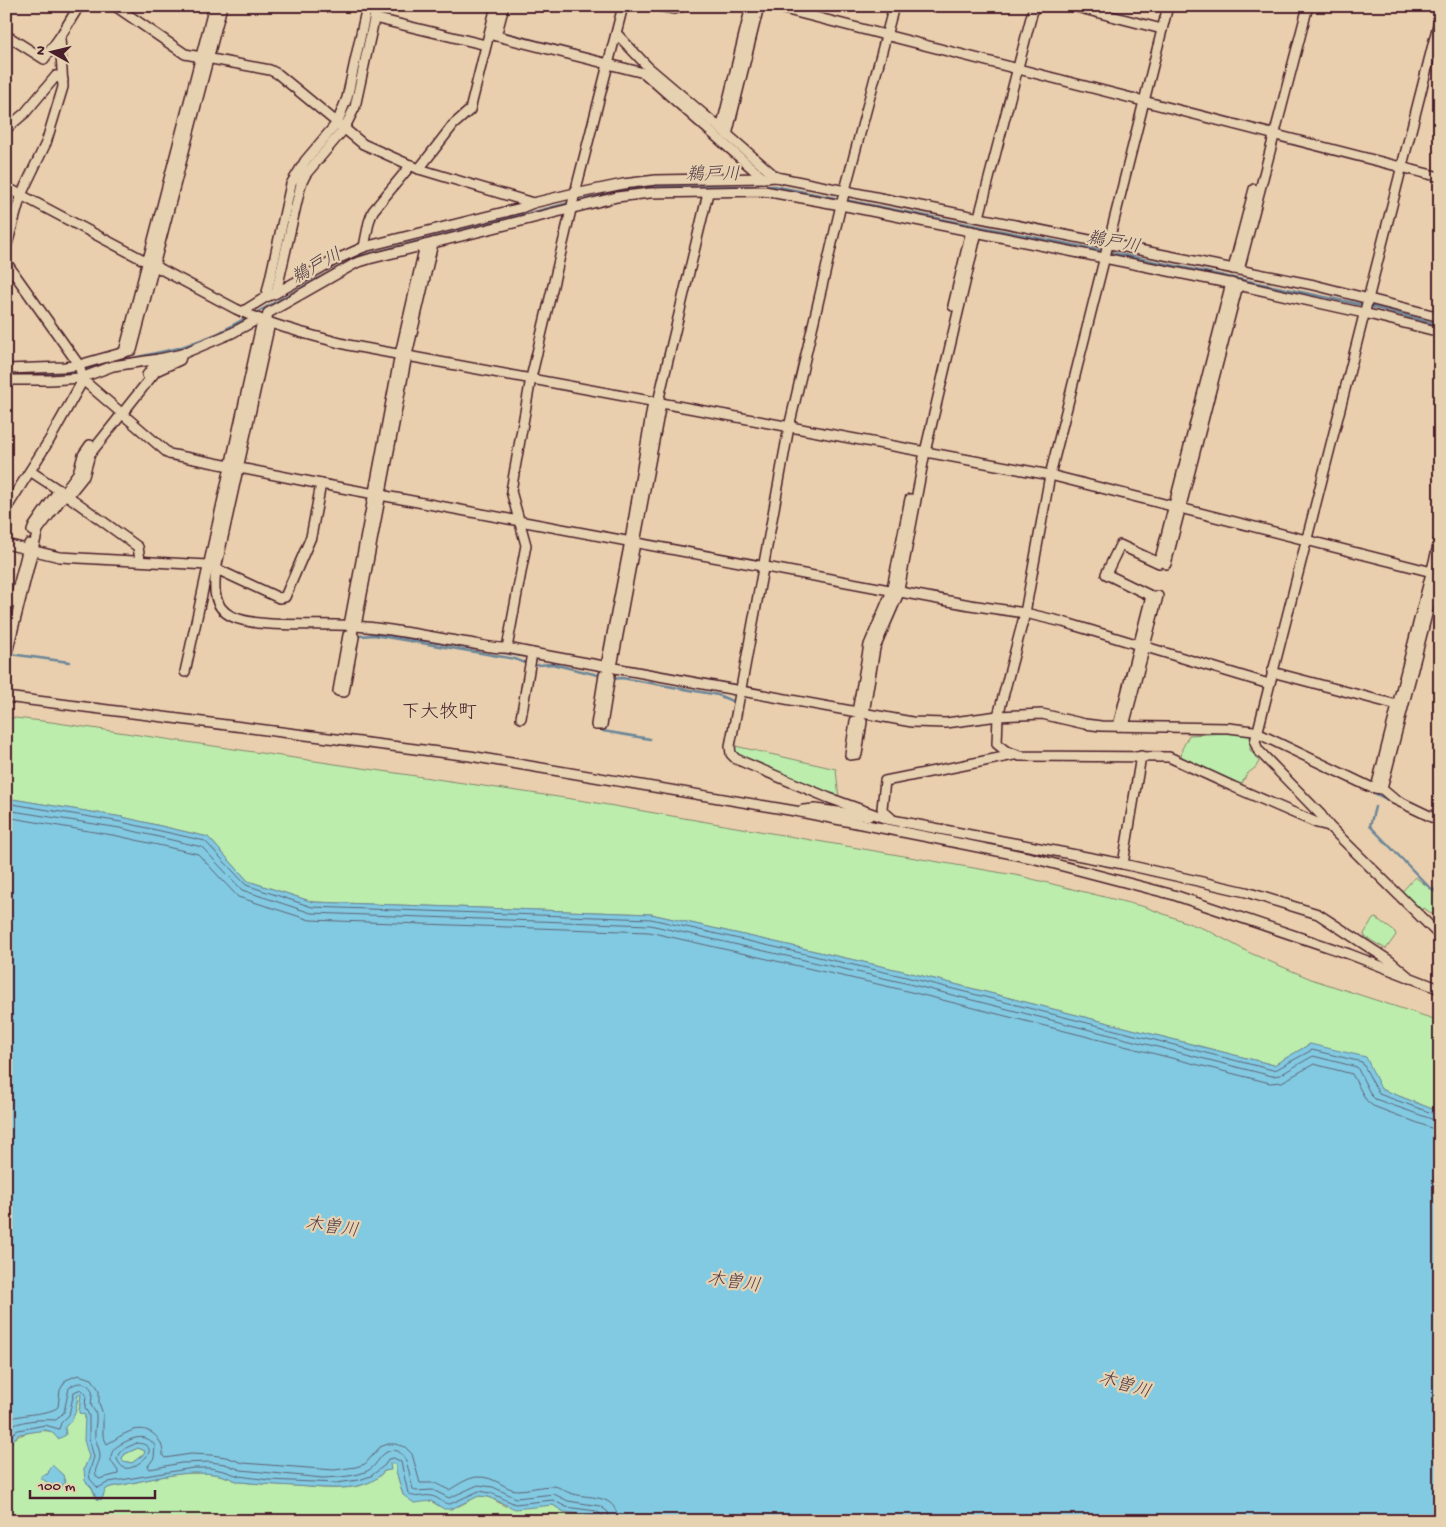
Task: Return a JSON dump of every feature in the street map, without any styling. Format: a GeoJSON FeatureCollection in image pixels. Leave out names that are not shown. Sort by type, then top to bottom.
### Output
{"type":"FeatureCollection","features":[{"type":"Feature","properties":{"kind":"street"},"geometry":{"type":"LineString","coordinates":[[6,35],[44,59],[79,6]]}},
{"type":"Feature","properties":{"kind":"street"},"geometry":{"type":"LineString","coordinates":[[115,6],[185,54],[270,70],[278,74],[363,144],[415,167],[533,202]]}},
{"type":"Feature","properties":{"kind":"street"},"geometry":{"type":"LineString","coordinates":[[205,58],[214,6]]}},
{"type":"Feature","properties":{"kind":"street"},"geometry":{"type":"LineString","coordinates":[[8,504],[50,439],[80,373],[124,352],[151,265],[205,58],[222,6]]}},
{"type":"Feature","properties":{"kind":"street"},"geometry":{"type":"LineString","coordinates":[[266,297],[291,184],[305,160],[340,126],[367,6]]}},
{"type":"Feature","properties":{"kind":"street"},"geometry":{"type":"LineString","coordinates":[[276,293],[301,184],[306,174],[355,107],[377,6]]}},
{"type":"Feature","properties":{"kind":"street"},"geometry":{"type":"LineString","coordinates":[[495,24],[496,6]]}},
{"type":"Feature","properties":{"kind":"street"},"geometry":{"type":"LineString","coordinates":[[364,247],[373,210],[453,125],[470,110],[486,45],[504,6]]}},
{"type":"Feature","properties":{"kind":"street"},"geometry":{"type":"LineString","coordinates":[[507,648],[526,544],[510,491],[531,378],[622,6]]}},
{"type":"Feature","properties":{"kind":"street"},"geometry":{"type":"LineString","coordinates":[[657,6],[675,9],[683,6]]}},
{"type":"Feature","properties":{"kind":"street"},"geometry":{"type":"LineString","coordinates":[[724,132],[751,6]]}},
{"type":"Feature","properties":{"kind":"street"},"geometry":{"type":"LineString","coordinates":[[724,132],[760,6]]}},
{"type":"Feature","properties":{"kind":"street"},"geometry":{"type":"LineString","coordinates":[[772,6],[1440,177]]}},
{"type":"Feature","properties":{"kind":"street"},"geometry":{"type":"LineString","coordinates":[[890,820],[829,798],[736,759],[731,754],[730,746],[789,427],[844,198],[894,6]]}},
{"type":"Feature","properties":{"kind":"street"},"geometry":{"type":"LineString","coordinates":[[1015,68],[1028,6]]}},
{"type":"Feature","properties":{"kind":"street"},"geometry":{"type":"LineString","coordinates":[[976,217],[1015,68],[1034,6]]}},
{"type":"Feature","properties":{"kind":"street"},"geometry":{"type":"LineString","coordinates":[[1072,6],[1162,30]]}},
{"type":"Feature","properties":{"kind":"street"},"geometry":{"type":"LineString","coordinates":[[1014,755],[997,744],[998,716],[1025,613],[1050,475],[1168,6]]}},
{"type":"Feature","properties":{"kind":"street"},"geometry":{"type":"LineString","coordinates":[[1272,134],[1302,6]]}},
{"type":"Feature","properties":{"kind":"street"},"geometry":{"type":"LineString","coordinates":[[1236,270],[1308,6]]}},
{"type":"Feature","properties":{"kind":"street"},"geometry":{"type":"LineString","coordinates":[[1440,17],[1255,742],[1258,750],[1321,815],[1329,826],[1440,936]]}},
{"type":"Feature","properties":{"kind":"street"},"geometry":{"type":"LineString","coordinates":[[374,18],[486,45]]}},
{"type":"Feature","properties":{"kind":"street"},"geometry":{"type":"LineString","coordinates":[[616,34],[648,66],[776,177]]}},
{"type":"Feature","properties":{"kind":"street"},"geometry":{"type":"LineString","coordinates":[[492,35],[644,74],[763,178]]}},
{"type":"Feature","properties":{"kind":"street"},"geometry":{"type":"LineString","coordinates":[[6,248],[21,195],[46,143],[63,87],[60,37]]}},
{"type":"Feature","properties":{"kind":"street"},"geometry":{"type":"LineString","coordinates":[[6,129],[25,114],[56,76],[63,80]]}},
{"type":"Feature","properties":{"kind":"street"},"geometry":{"type":"LineString","coordinates":[[244,313],[266,297],[364,247],[521,208],[533,202],[623,184],[656,180],[776,177],[844,198],[974,232],[1236,270],[1366,306],[1440,332]]}},
{"type":"Feature","properties":{"kind":"street"},"geometry":{"type":"LineString","coordinates":[[6,188],[244,313],[308,335],[348,345],[1050,475],[1436,573]]}},
{"type":"Feature","properties":{"kind":"street"},"geometry":{"type":"LineString","coordinates":[[6,380],[50,380],[113,366],[161,364],[180,360],[182,354],[262,320],[268,313],[356,263],[617,197],[650,193],[764,192],[844,198],[976,217],[1234,284],[1440,317]]}},
{"type":"Feature","properties":{"kind":"street"},"geometry":{"type":"LineString","coordinates":[[609,669],[604,675],[596,724],[602,726],[610,676],[609,669],[657,402],[708,193]]}},
{"type":"Feature","properties":{"kind":"street"},"geometry":{"type":"LineString","coordinates":[[860,715],[875,648],[895,590],[922,451],[974,232]]}},
{"type":"Feature","properties":{"kind":"street"},"geometry":{"type":"LineString","coordinates":[[353,628],[348,635],[338,691],[344,692],[354,637],[353,628],[403,355],[429,244]]}},
{"type":"Feature","properties":{"kind":"street"},"geometry":{"type":"LineString","coordinates":[[6,262],[80,373],[120,413],[170,454],[321,484],[1025,613],[1063,622],[1269,684]]}},
{"type":"Feature","properties":{"kind":"street"},"geometry":{"type":"LineString","coordinates":[[1166,564],[1178,507],[1234,284]]}},
{"type":"Feature","properties":{"kind":"street"},"geometry":{"type":"LineString","coordinates":[[185,672],[212,567],[234,467],[262,320]]}},
{"type":"Feature","properties":{"kind":"street"},"geometry":{"type":"LineString","coordinates":[[6,649],[8,649],[34,526],[64,493],[78,473],[83,455],[161,364]]}},
{"type":"Feature","properties":{"kind":"street"},"geometry":{"type":"LineString","coordinates":[[6,368],[65,367],[80,373]]}},
{"type":"Feature","properties":{"kind":"street"},"geometry":{"type":"LineString","coordinates":[[30,471],[64,493],[138,547],[140,560]]}},
{"type":"Feature","properties":{"kind":"street"},"geometry":{"type":"LineString","coordinates":[[6,544],[60,557],[140,560],[212,567],[279,598],[285,597],[311,537],[321,484]]}},
{"type":"Feature","properties":{"kind":"street"},"geometry":{"type":"LineString","coordinates":[[1121,726],[1151,596],[1106,574],[1120,545],[1159,563],[1178,507]]}},
{"type":"Feature","properties":{"kind":"street"},"geometry":{"type":"LineString","coordinates":[[1379,789],[1436,573],[1440,538]]}},
{"type":"Feature","properties":{"kind":"street"},"geometry":{"type":"LineString","coordinates":[[6,631],[30,550]]}},
{"type":"Feature","properties":{"kind":"street"},"geometry":{"type":"LineString","coordinates":[[1379,789],[1397,705],[1440,564]]}},
{"type":"Feature","properties":{"kind":"street"},"geometry":{"type":"LineString","coordinates":[[212,567],[215,597],[218,604],[231,616],[243,620],[353,628],[507,648],[609,669],[741,691],[860,715],[912,722],[932,724],[998,716],[1042,714],[1085,724],[1229,728],[1257,733],[1370,788],[1379,789],[1394,799],[1440,821]]}},
{"type":"Feature","properties":{"kind":"street"},"geometry":{"type":"LineString","coordinates":[[1141,646],[1158,596]]}},
{"type":"Feature","properties":{"kind":"street"},"geometry":{"type":"LineString","coordinates":[[521,718],[532,653]]}},
{"type":"Feature","properties":{"kind":"street"},"geometry":{"type":"LineString","coordinates":[[1272,672],[1397,705]]}},
{"type":"Feature","properties":{"kind":"street"},"geometry":{"type":"LineString","coordinates":[[6,697],[470,756],[795,811],[1032,858],[1174,895],[1340,951],[1440,988]]}},
{"type":"Feature","properties":{"kind":"street"},"geometry":{"type":"LineString","coordinates":[[890,820],[882,808],[885,781],[1014,755],[1061,757],[1141,756],[1169,757],[1317,823],[1329,826]]}},
{"type":"Feature","properties":{"kind":"street"},"geometry":{"type":"LineString","coordinates":[[1123,864],[1141,756]]}},
{"type":"Feature","properties":{"kind":"street"},"geometry":{"type":"LineString","coordinates":[[795,811],[815,809],[840,811],[1123,864],[1246,892],[1318,914],[1390,960],[1410,978]]}},
{"type":"Feature","properties":{"kind":"green space"},"geometry":{"type":"Polygon","coordinates":[[[6,717],[51,722],[585,801],[1020,876],[1145,907],[1207,930],[1250,953],[1311,979],[1440,1021],[1440,1112],[1381,1089],[1310,1044],[1274,1065],[903,971],[651,914],[313,902],[248,881],[208,837],[122,817],[6,798],[6,717]]]}},
{"type":"Feature","properties":{"kind":"green space"},"geometry":{"type":"Polygon","coordinates":[[[1228,733],[1248,735],[1251,738],[1250,750],[1259,761],[1256,767],[1247,774],[1240,787],[1181,759],[1182,749],[1189,735],[1228,733]]]}},
{"type":"Feature","properties":{"kind":"green space"},"geometry":{"type":"Polygon","coordinates":[[[735,746],[836,769],[839,799],[735,754],[735,746]]]}},
{"type":"Feature","properties":{"kind":"green space"},"geometry":{"type":"Polygon","coordinates":[[[1415,877],[1440,896],[1440,906],[1435,916],[1424,908],[1419,911],[1401,893],[1415,877]]]}},
{"type":"Feature","properties":{"kind":"green space"},"geometry":{"type":"Polygon","coordinates":[[[1376,918],[1395,932],[1396,935],[1386,949],[1365,937],[1364,934],[1373,919],[1376,918]]]}},
{"type":"Feature","properties":{"kind":"green space"},"geometry":{"type":"Polygon","coordinates":[[[78,1394],[81,1394],[79,1412],[85,1415],[89,1457],[84,1469],[97,1500],[102,1499],[105,1490],[110,1487],[192,1473],[215,1474],[238,1481],[255,1483],[344,1488],[367,1483],[386,1471],[390,1463],[396,1464],[396,1471],[403,1495],[431,1501],[439,1506],[459,1506],[478,1496],[489,1497],[505,1506],[553,1505],[564,1512],[595,1516],[602,1521],[6,1521],[6,1440],[12,1441],[25,1434],[37,1431],[48,1431],[53,1434],[72,1418],[78,1394]],[[50,1471],[48,1474],[43,1475],[51,1485],[61,1487],[63,1475],[59,1472],[50,1471]]]}},
{"type":"Feature","properties":{"kind":"green space"},"geometry":{"type":"Polygon","coordinates":[[[138,1448],[145,1451],[144,1454],[132,1463],[123,1461],[122,1458],[125,1454],[138,1448]]]}},
{"type":"Feature","properties":{"kind":"water","name":"木曽川"},"geometry":{"type":"Polygon","coordinates":[[[6,798],[122,817],[208,837],[248,881],[313,902],[651,914],[903,971],[1274,1065],[1310,1044],[1366,1057],[1381,1089],[1440,1112],[1440,1521],[602,1521],[595,1516],[564,1512],[553,1505],[515,1509],[489,1497],[479,1496],[451,1509],[444,1509],[431,1501],[414,1503],[403,1495],[396,1471],[396,1464],[390,1463],[391,1470],[384,1471],[376,1479],[366,1484],[354,1487],[329,1488],[260,1484],[238,1481],[215,1474],[192,1473],[110,1487],[105,1490],[102,1499],[97,1500],[92,1488],[85,1481],[84,1469],[89,1457],[84,1440],[85,1415],[79,1413],[81,1394],[78,1394],[74,1416],[65,1427],[66,1435],[58,1439],[52,1432],[46,1430],[19,1434],[12,1441],[6,1440],[6,798]],[[138,1448],[125,1454],[122,1458],[123,1461],[132,1463],[144,1454],[145,1451],[138,1448]]]}},
{"type":"Feature","properties":{"kind":"water"},"geometry":{"type":"Polygon","coordinates":[[[52,1465],[63,1475],[65,1482],[62,1486],[51,1485],[41,1478],[41,1476],[48,1474],[52,1465]]]}},
{"type":"Feature","properties":{"kind":"waterway"},"geometry":{"type":"LineString","coordinates":[[578,6],[616,11]]}},
{"type":"Feature","properties":{"kind":"waterway"},"geometry":{"type":"LineString","coordinates":[[1436,18],[1439,6]]}},
{"type":"Feature","properties":{"kind":"waterway"},"geometry":{"type":"LineString","coordinates":[[501,32],[575,51]]}},
{"type":"Feature","properties":{"kind":"waterway"},"geometry":{"type":"LineString","coordinates":[[342,124],[358,73]]}},
{"type":"Feature","properties":{"kind":"waterway"},"geometry":{"type":"LineString","coordinates":[[721,135],[765,174]]}},
{"type":"Feature","properties":{"kind":"waterway","name":"鵜戸川"},"geometry":{"type":"LineString","coordinates":[[575,202],[621,191],[650,187],[774,186],[1104,251]]}},
{"type":"Feature","properties":{"kind":"waterway","name":"鵜戸川"},"geometry":{"type":"LineString","coordinates":[[254,314],[357,257],[569,203]]}},
{"type":"Feature","properties":{"kind":"waterway","name":"鵜戸川"},"geometry":{"type":"LineString","coordinates":[[1109,252],[1363,305]]}},
{"type":"Feature","properties":{"kind":"waterway","name":"鵜戸川"},"geometry":{"type":"LineString","coordinates":[[1369,306],[1440,325]]}},
{"type":"Feature","properties":{"kind":"waterway","name":"鵜戸川"},"geometry":{"type":"LineString","coordinates":[[115,362],[179,348],[217,334],[249,316]]}},
{"type":"Feature","properties":{"kind":"waterway","name":"鵜戸川"},"geometry":{"type":"LineString","coordinates":[[27,373],[76,372],[105,364]]}},
{"type":"Feature","properties":{"kind":"waterway"},"geometry":{"type":"LineString","coordinates":[[211,580],[210,589],[212,597]]}},
{"type":"Feature","properties":{"kind":"waterway"},"geometry":{"type":"LineString","coordinates":[[323,629],[347,630]]}},
{"type":"Feature","properties":{"kind":"waterway"},"geometry":{"type":"LineString","coordinates":[[362,631],[477,649]]}},
{"type":"Feature","properties":{"kind":"waterway"},"geometry":{"type":"LineString","coordinates":[[360,636],[374,635],[515,659],[525,663]]}},
{"type":"Feature","properties":{"kind":"waterway"},"geometry":{"type":"LineString","coordinates":[[498,652],[529,657]]}},
{"type":"Feature","properties":{"kind":"waterway"},"geometry":{"type":"LineString","coordinates":[[10,654],[69,662]]}},
{"type":"Feature","properties":{"kind":"waterway"},"geometry":{"type":"LineString","coordinates":[[538,665],[552,664],[598,675]]}},
{"type":"Feature","properties":{"kind":"waterway"},"geometry":{"type":"LineString","coordinates":[[612,679],[622,678],[718,695],[732,701]]}},
{"type":"Feature","properties":{"kind":"waterway"},"geometry":{"type":"LineString","coordinates":[[955,726],[981,723]]}},
{"type":"Feature","properties":{"kind":"waterway"},"geometry":{"type":"LineString","coordinates":[[603,731],[650,739]]}},
{"type":"Feature","properties":{"kind":"waterway"},"geometry":{"type":"LineString","coordinates":[[1368,790],[1390,801]]}},
{"type":"Feature","properties":{"kind":"waterway"},"geometry":{"type":"LineString","coordinates":[[1375,807],[1370,826],[1428,886],[1440,894]]}},
{"type":"Feature","properties":{"kind":"district","name":"下大牧町"},"geometry":{"type":"Point","coordinates":[439,710]}}]}
